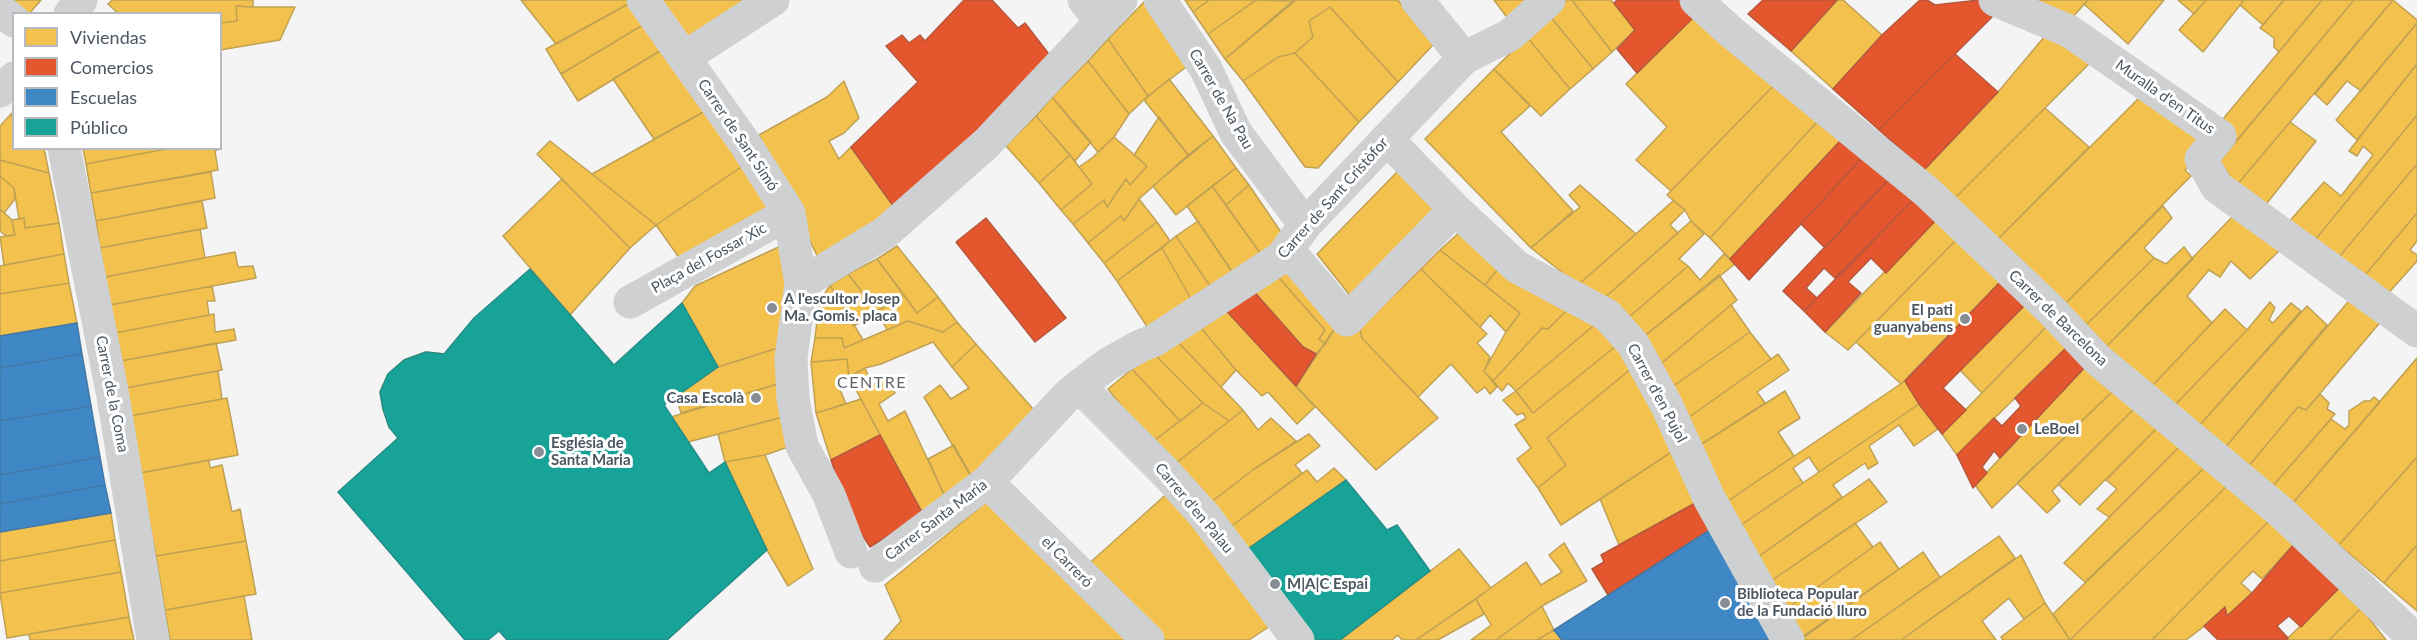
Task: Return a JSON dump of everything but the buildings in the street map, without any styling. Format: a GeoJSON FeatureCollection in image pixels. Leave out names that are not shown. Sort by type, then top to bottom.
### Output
{"type":"FeatureCollection","features":[{"type":"Feature","properties":{"kind":"street"},"geometry":{"type":"LineString","coordinates":[[72,12],[81,0]]}},
{"type":"Feature","properties":{"kind":"street","name":"Carrer de Sant Simó"},"geometry":{"type":"LineString","coordinates":[[643,0],[686,57],[789,213],[801,284],[791,358],[793,399],[801,446],[863,559]]}},
{"type":"Feature","properties":{"kind":"street"},"geometry":{"type":"LineString","coordinates":[[686,57],[773,0]]}},
{"type":"Feature","properties":{"kind":"street","name":"Carrer de Na Pau"},"geometry":{"type":"LineString","coordinates":[[1160,0],[1206,69],[1236,133],[1298,236]]}},
{"type":"Feature","properties":{"kind":"street"},"geometry":{"type":"LineString","coordinates":[[1417,0],[1464,58]]}},
{"type":"Feature","properties":{"kind":"street","name":"Carrer de Sant Cristòfor"},"geometry":{"type":"LineString","coordinates":[[1045,420],[1079,386],[1108,364],[1155,340],[1282,257],[1298,236],[1386,139],[1464,58],[1510,35],[1549,0]]}},
{"type":"Feature","properties":{"kind":"street","name":"Carrer de Barcelona"},"geometry":{"type":"LineString","coordinates":[[1696,0],[1731,32],[1927,192],[2051,310],[2097,358],[2282,513],[2416,640]]}},
{"type":"Feature","properties":{"kind":"street","name":"Muralla d'en Titus"},"geometry":{"type":"LineString","coordinates":[[1995,0],[2069,31],[2220,136],[2201,159],[2217,187],[2417,331]]}},
{"type":"Feature","properties":{"kind":"street"},"geometry":{"type":"LineString","coordinates":[[801,284],[894,224],[987,143],[1102,7]]}},
{"type":"Feature","properties":{"kind":"street"},"geometry":{"type":"LineString","coordinates":[[0,10],[12,19]]}},
{"type":"Feature","properties":{"kind":"street"},"geometry":{"type":"LineString","coordinates":[[0,91],[12,80]]}},
{"type":"Feature","properties":{"kind":"street","name":"Carrer d'en Pujol"},"geometry":{"type":"LineString","coordinates":[[1386,139],[1455,209],[1517,267],[1607,315],[1633,344],[1667,406],[1709,498],[1788,640]]}},
{"type":"Feature","properties":{"kind":"street","name":"Carrer de la Coma"},"geometry":{"type":"LineString","coordinates":[[64,150],[115,407],[153,640]]}},
{"type":"Feature","properties":{"kind":"street"},"geometry":{"type":"LineString","coordinates":[[1298,236],[1293,256],[1347,320],[1455,209]]}},
{"type":"Feature","properties":{"kind":"street","name":"Plaça del Fossar Xic"},"geometry":{"type":"LineString","coordinates":[[630,302],[789,213]]}},
{"type":"Feature","properties":{"kind":"street","name":"Carrer d'en Palau"},"geometry":{"type":"LineString","coordinates":[[1079,386],[1167,473],[1204,515],[1298,640]]}},
{"type":"Feature","properties":{"kind":"street","name":"Carrer Santa Maria"},"geometry":{"type":"LineString","coordinates":[[863,559],[987,482],[1045,420]]}},
{"type":"Feature","properties":{"kind":"street","name":"el Carreró"},"geometry":{"type":"LineString","coordinates":[[987,482],[1148,640]]}},
{"type":"Feature","properties":{"kind":"place","name":"A l'escultor Josep Ma. Gomis. placa"},"geometry":{"type":"Point","coordinates":[772,308]}},
{"type":"Feature","properties":{"kind":"place","name":"El pati guanyabens"},"geometry":{"type":"Point","coordinates":[1965,319]}},
{"type":"Feature","properties":{"kind":"place","name":"Casa Escolà"},"geometry":{"type":"Point","coordinates":[756,398]}},
{"type":"Feature","properties":{"kind":"place","name":"LeBoel"},"geometry":{"type":"Point","coordinates":[2022,429]}},
{"type":"Feature","properties":{"kind":"place","name":"Església de Santa Maria"},"geometry":{"type":"Point","coordinates":[539,452]}},
{"type":"Feature","properties":{"kind":"place","name":"M|A|C Espai"},"geometry":{"type":"Point","coordinates":[1275,584]}},
{"type":"Feature","properties":{"kind":"place","name":"Biblioteca Popular de la Fundació Iluro"},"geometry":{"type":"Point","coordinates":[1725,603]}},
{"type":"Feature","properties":{"kind":"district","name":"CENTRE"},"geometry":{"type":"Point","coordinates":[872,383]}}]}
